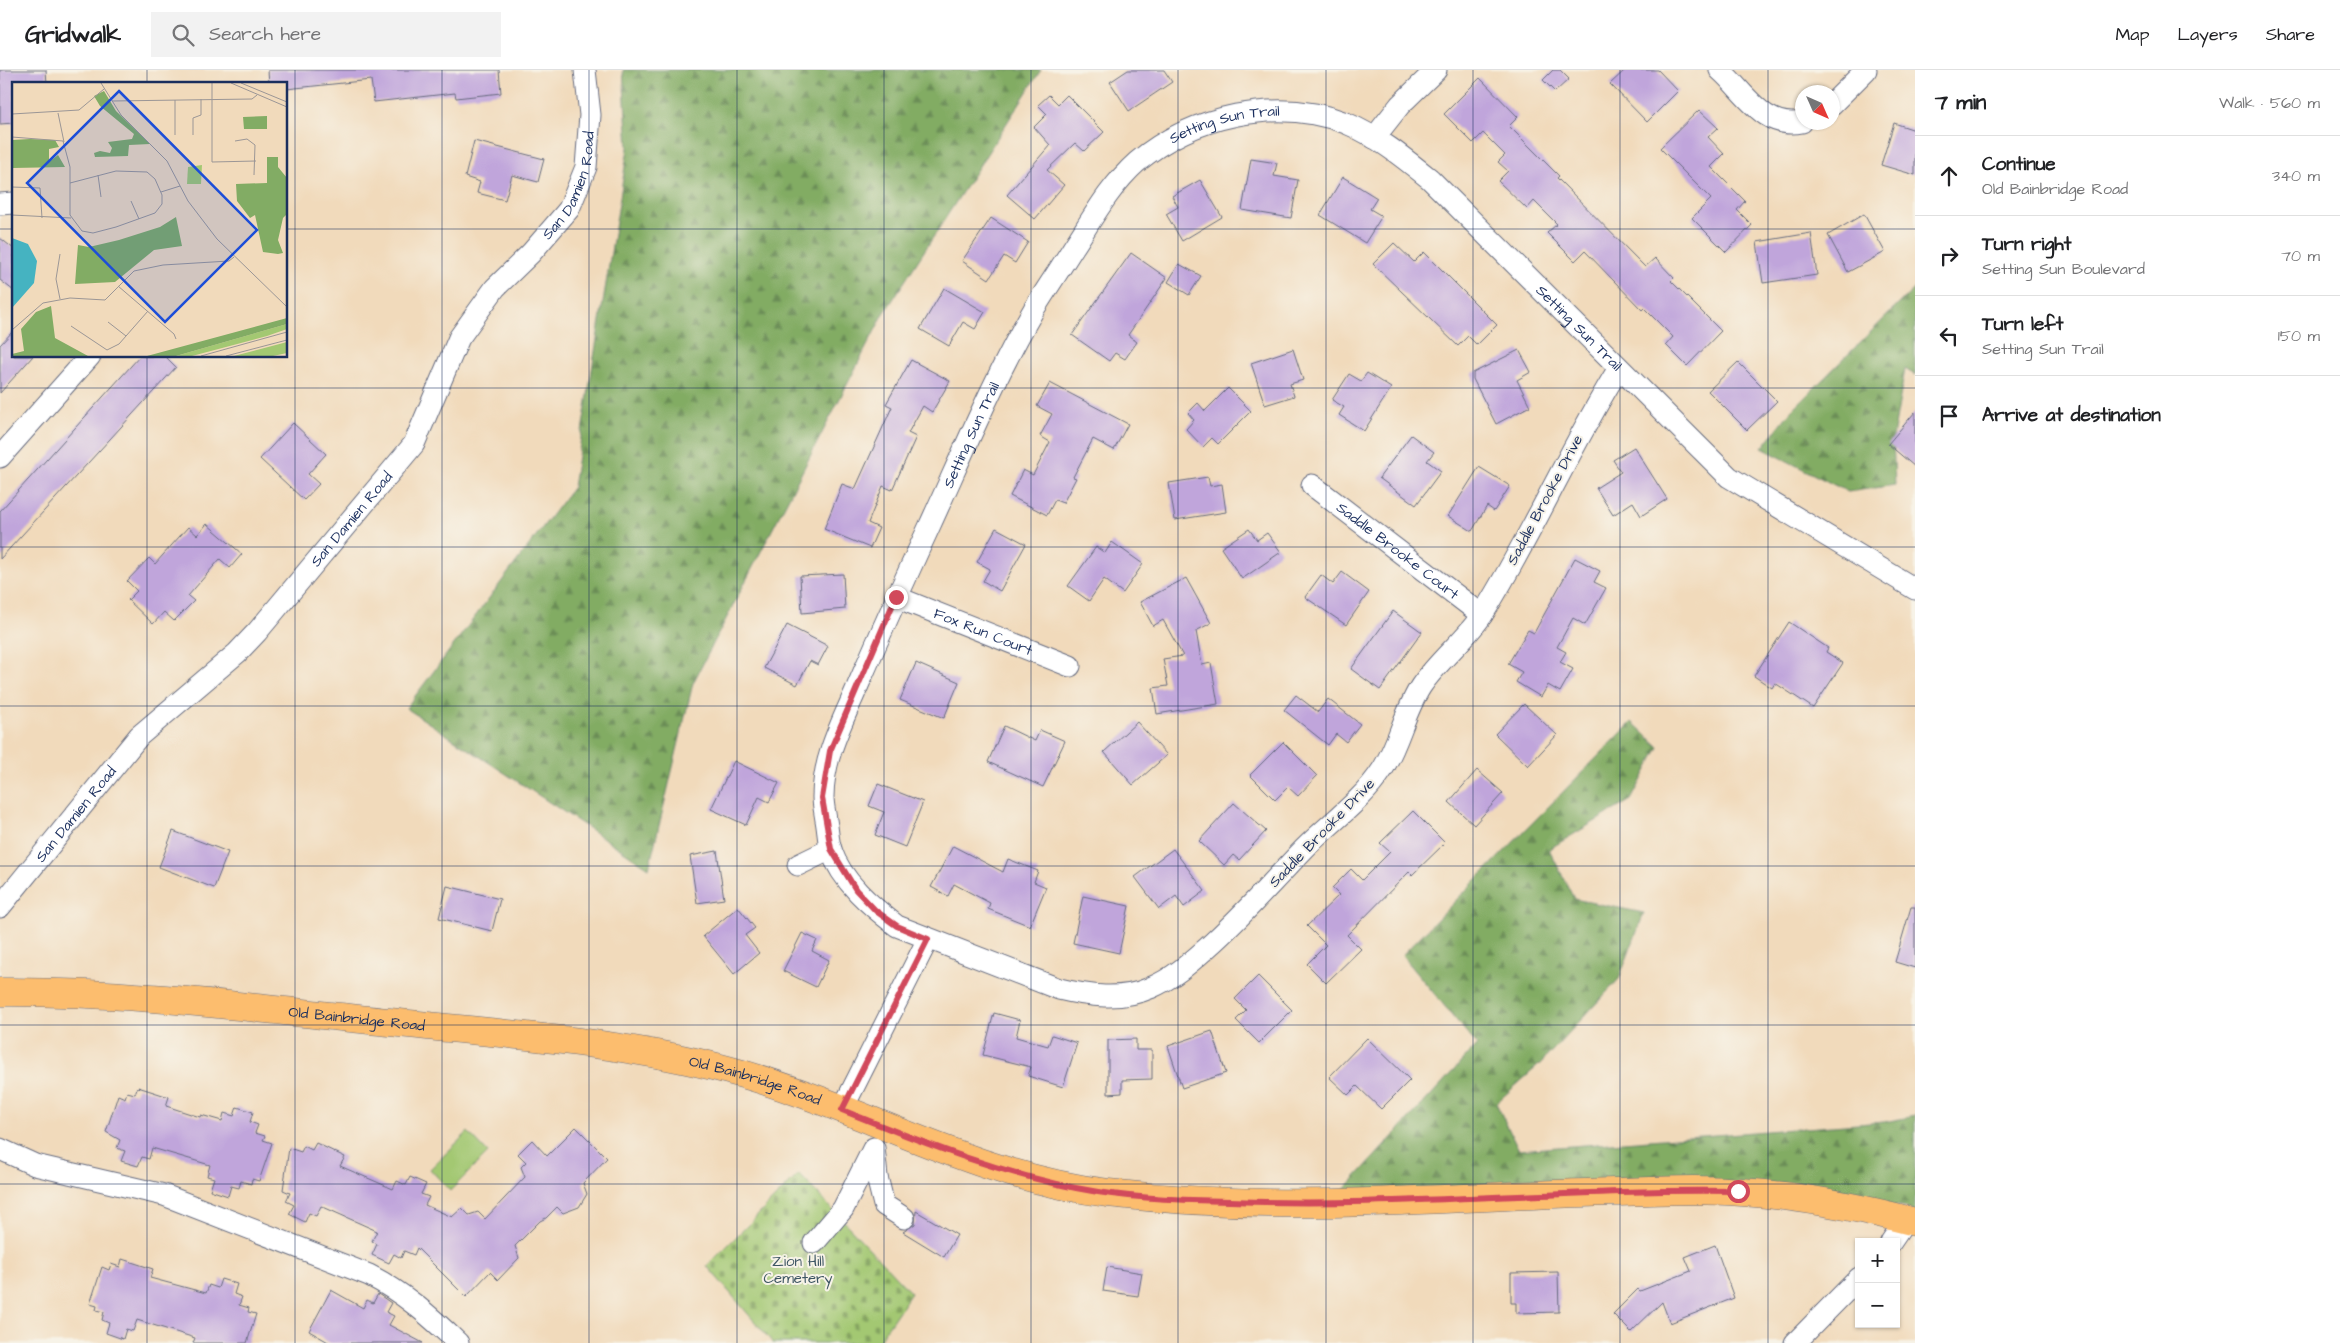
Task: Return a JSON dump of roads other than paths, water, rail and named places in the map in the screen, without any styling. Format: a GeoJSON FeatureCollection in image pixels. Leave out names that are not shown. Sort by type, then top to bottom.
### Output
{"type":"FeatureCollection","features":[{"type":"Feature","properties":{"kind":"main road","name":"Old Bainbridge Road"},"geometry":{"type":"LineString","coordinates":[[0,992],[122,996],[213,1004],[632,1050],[732,1071],[806,1096],[842,1110],[878,1138],[1038,1179],[1100,1192],[1160,1198],[1264,1203],[1363,1202],[1593,1192],[1738,1191],[1834,1203],[1904,1228]]}},
{"type":"Feature","properties":{"kind":"street","name":"San Damien Road"},"geometry":{"type":"LineString","coordinates":[[0,906],[139,736],[237,653],[257,632],[414,444],[459,338],[495,288],[531,254],[568,209],[586,167],[590,115],[585,70]]}},
{"type":"Feature","properties":{"kind":"street"},"geometry":{"type":"LineString","coordinates":[[1374,138],[1400,105],[1436,70]]}},
{"type":"Feature","properties":{"kind":"street"},"geometry":{"type":"LineString","coordinates":[[1720,70],[1768,119],[1795,123]]}},
{"type":"Feature","properties":{"kind":"street"},"geometry":{"type":"LineString","coordinates":[[1840,96],[1866,70]]}},
{"type":"Feature","properties":{"kind":"street","name":"Setting Sun Trail"},"geometry":{"type":"LineString","coordinates":[[928,939],[897,926],[876,911],[856,890],[831,849],[822,798],[830,751],[896,597],[996,384],[1034,310],[1092,218],[1118,182],[1158,146],[1185,131],[1210,121],[1240,114],[1269,112],[1304,114],[1345,123],[1399,153],[1430,179],[1729,477],[1915,589]]}},
{"type":"Feature","properties":{"kind":"street"},"geometry":{"type":"LineString","coordinates":[[0,457],[88,358]]}},
{"type":"Feature","properties":{"kind":"street","name":"Saddle Brooke Drive"},"geometry":{"type":"LineString","coordinates":[[928,939],[1059,989],[1085,995],[1129,994],[1148,989],[1166,981],[1187,966],[1233,925],[1304,849],[1363,793],[1381,772],[1393,750],[1414,696],[1425,680],[1482,615],[1594,409],[1619,368]]}},
{"type":"Feature","properties":{"kind":"street","name":"Saddle Brooke Court"},"geometry":{"type":"LineString","coordinates":[[1312,485],[1482,615]]}},
{"type":"Feature","properties":{"kind":"street","name":"Fox Run Court"},"geometry":{"type":"LineString","coordinates":[[896,597],[1070,666]]}},
{"type":"Feature","properties":{"kind":"street"},"geometry":{"type":"LineString","coordinates":[[798,865],[831,849]]}},
{"type":"Feature","properties":{"kind":"street"},"geometry":{"type":"LineString","coordinates":[[842,1110],[928,939]]}},
{"type":"Feature","properties":{"kind":"street"},"geometry":{"type":"LineString","coordinates":[[878,1138],[884,1206],[904,1218]]}},
{"type":"Feature","properties":{"kind":"street"},"geometry":{"type":"LineString","coordinates":[[814,1244],[843,1209],[878,1138]]}},
{"type":"Feature","properties":{"kind":"street"},"geometry":{"type":"LineString","coordinates":[[0,1149],[43,1167],[164,1196],[369,1275],[398,1290],[418,1305],[458,1343]]}},
{"type":"Feature","properties":{"kind":"street"},"geometry":{"type":"LineString","coordinates":[[1795,1343],[1855,1282]]}},
{"type":"Feature","properties":{"kind":"park label","name":"Zion Hill Cemetery"},"geometry":{"type":"Point","coordinates":[798,1270]}}]}
